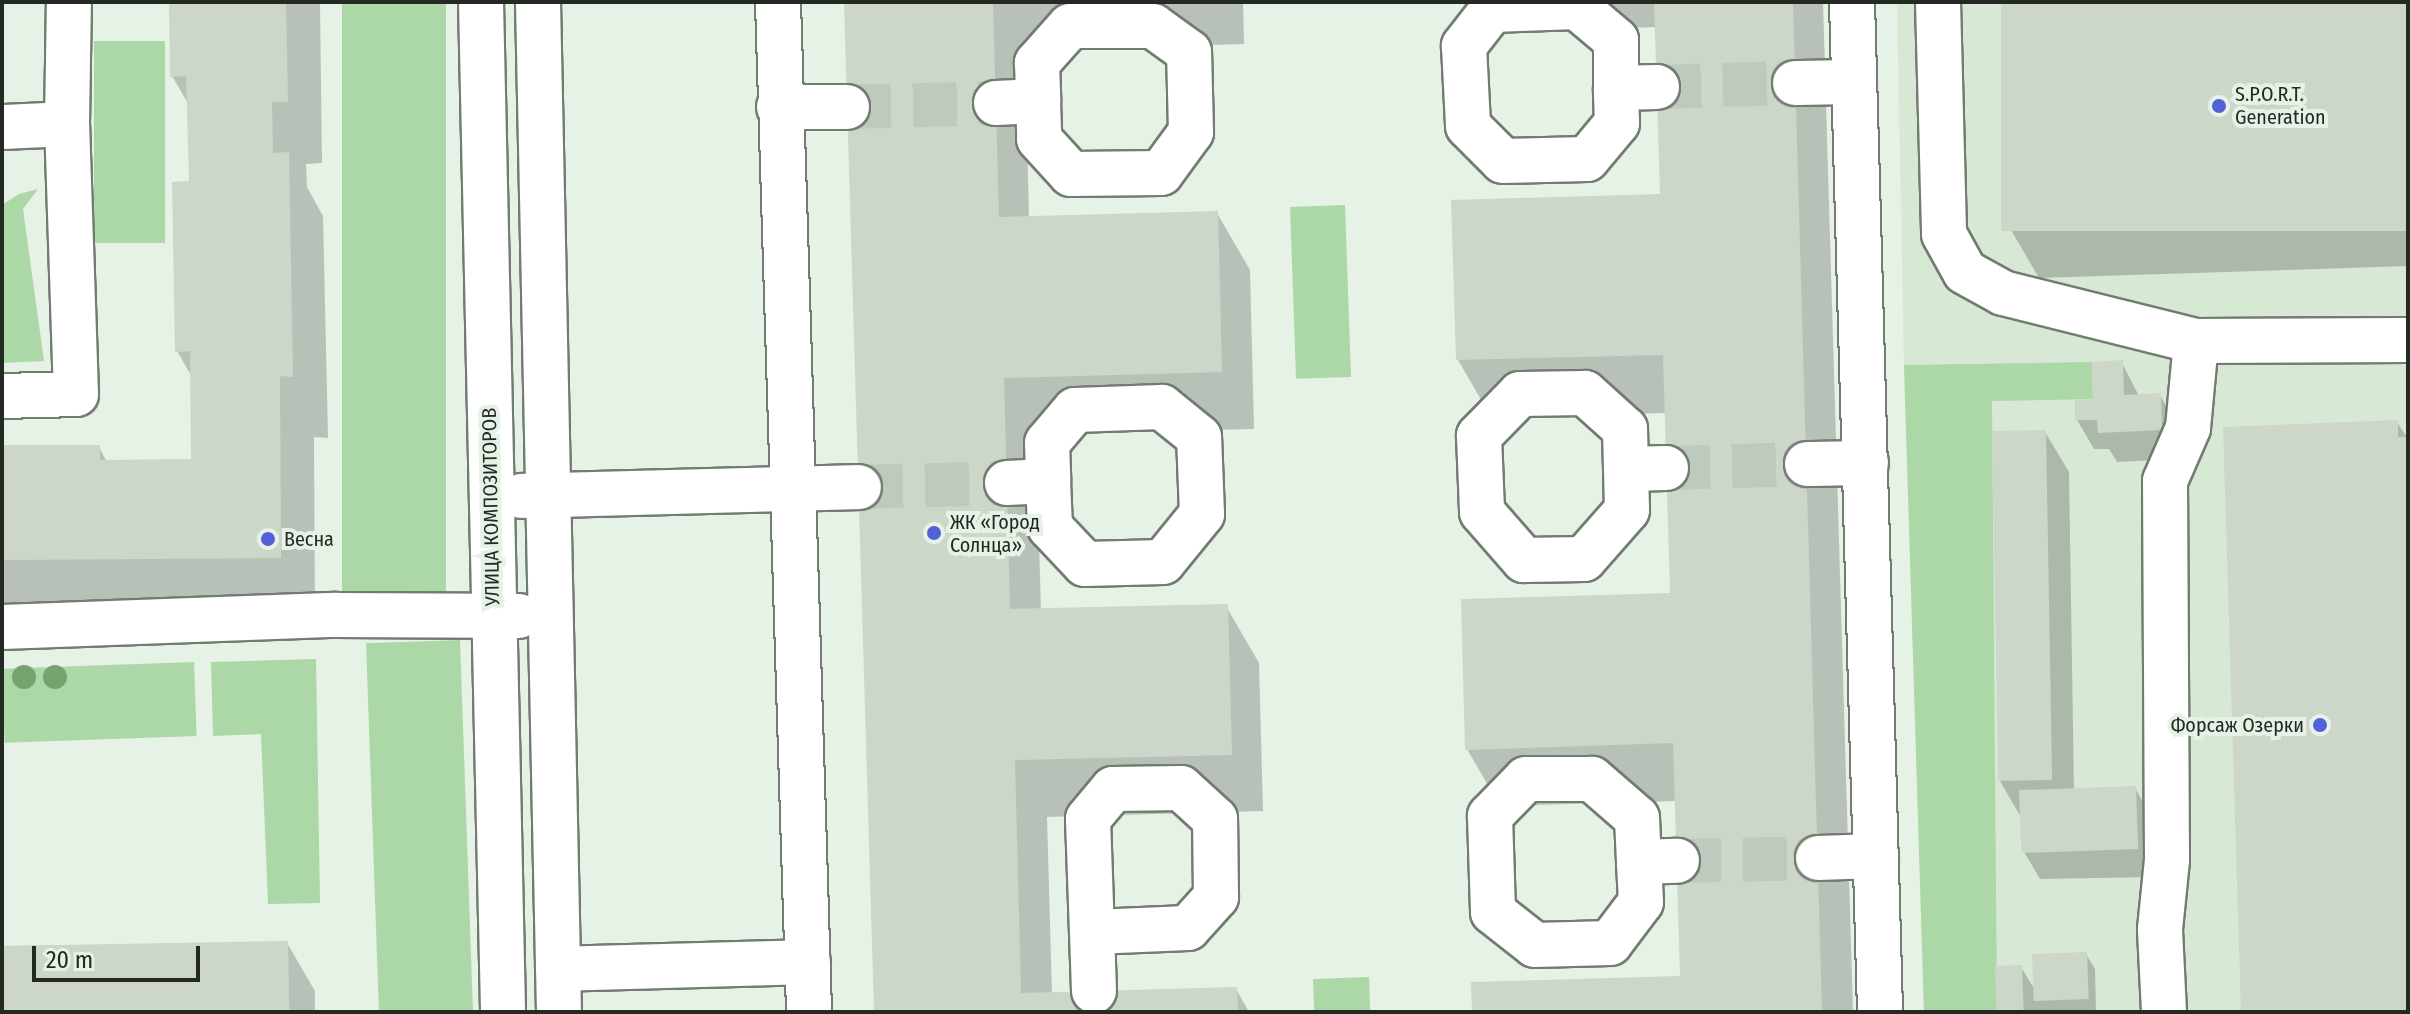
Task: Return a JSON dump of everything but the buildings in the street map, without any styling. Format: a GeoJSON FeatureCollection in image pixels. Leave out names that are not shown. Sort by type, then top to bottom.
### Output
{"type":"FeatureCollection","features":[{"type":"Feature","properties":{"kind":"street"},"geometry":{"type":"LineString","coordinates":[[2,396],[76,394],[25,131],[69,2]]}},
{"type":"Feature","properties":{"kind":"street","name":"УЛИЦА КОМПОЗИТОРОВ"},"geometry":{"type":"LineString","coordinates":[[481,2],[503,1012]]}},
{"type":"Feature","properties":{"kind":"street"},"geometry":{"type":"LineString","coordinates":[[538,2],[559,1012]]}},
{"type":"Feature","properties":{"kind":"street"},"geometry":{"type":"LineString","coordinates":[[778,2],[809,1012]]}},
{"type":"Feature","properties":{"kind":"street"},"geometry":{"type":"LineString","coordinates":[[1852,2],[1880,1012]]}},
{"type":"Feature","properties":{"kind":"street"},"geometry":{"type":"LineString","coordinates":[[1938,2],[1944,234],[1965,272],[2003,293],[2196,341],[2408,340]]}},
{"type":"Feature","properties":{"kind":"street"},"geometry":{"type":"LineString","coordinates":[[1795,83],[1854,82]]}},
{"type":"Feature","properties":{"kind":"street"},"geometry":{"type":"LineString","coordinates":[[779,107],[847,107]]}},
{"type":"Feature","properties":{"kind":"street"},"geometry":{"type":"LineString","coordinates":[[2164,1012],[2160,929],[2167,860],[2165,481],[2188,428],[2196,341]]}},
{"type":"Feature","properties":{"kind":"street"},"geometry":{"type":"LineString","coordinates":[[1807,464],[1866,463]]}},
{"type":"Feature","properties":{"kind":"street"},"geometry":{"type":"LineString","coordinates":[[492,497],[859,487]]}},
{"type":"Feature","properties":{"kind":"street"},"geometry":{"type":"LineString","coordinates":[[2,627],[336,615],[552,616]]}},
{"type":"Feature","properties":{"kind":"street"},"geometry":{"type":"LineString","coordinates":[[1818,858],[1876,856]]}},
{"type":"Feature","properties":{"kind":"street"},"geometry":{"type":"LineString","coordinates":[[1093,932],[1094,991]]}},
{"type":"Feature","properties":{"kind":"street"},"geometry":{"type":"LineString","coordinates":[[558,969],[808,962]]}},
{"type":"Feature","properties":{"kind":"shaded area"},"geometry":{"type":"Polygon","coordinates":[[[1897,2],[2408,2],[2408,1012],[1924,1012],[1904,365],[1897,2]]]}},
{"type":"Feature","properties":{"kind":"green space"},"geometry":{"type":"Polygon","coordinates":[[[342,2],[446,2],[446,596],[342,596],[342,2]]]}},
{"type":"Feature","properties":{"kind":"green space"},"geometry":{"type":"Polygon","coordinates":[[[94,41],[165,41],[165,243],[94,243],[94,41]]]}},
{"type":"Feature","properties":{"kind":"green space"},"geometry":{"type":"Polygon","coordinates":[[[38,189],[23,209],[44,361],[2,363],[2,205],[19,194],[38,189]]]}},
{"type":"Feature","properties":{"kind":"green space"},"geometry":{"type":"Polygon","coordinates":[[[1345,205],[1351,377],[1296,379],[1290,207],[1345,205]]]}},
{"type":"Feature","properties":{"kind":"green space"},"geometry":{"type":"Polygon","coordinates":[[[2092,362],[2093,399],[1992,401],[1997,1012],[1924,1012],[1904,365],[2092,362]]]}},
{"type":"Feature","properties":{"kind":"green space"},"geometry":{"type":"Polygon","coordinates":[[[460,640],[473,1012],[379,1012],[366,643],[460,640]]]}},
{"type":"Feature","properties":{"kind":"green space"},"geometry":{"type":"Polygon","coordinates":[[[316,659],[320,903],[268,904],[261,734],[213,736],[211,662],[316,659]]]}},
{"type":"Feature","properties":{"kind":"green space"},"geometry":{"type":"Polygon","coordinates":[[[194,662],[197,736],[5,743],[2,669],[194,662]]]}},
{"type":"Feature","properties":{"kind":"green space"},"geometry":{"type":"Polygon","coordinates":[[[1369,977],[1370,1012],[1314,1012],[1313,979],[1369,977]]]}},
{"type":"Feature","properties":{"kind":"tunnel"},"geometry":{"type":"LineString","coordinates":[[1657,87],[1795,83]]}},
{"type":"Feature","properties":{"kind":"tunnel"},"geometry":{"type":"LineString","coordinates":[[847,107],[996,103]]}},
{"type":"Feature","properties":{"kind":"tunnel"},"geometry":{"type":"LineString","coordinates":[[1666,468],[1807,464]]}},
{"type":"Feature","properties":{"kind":"tunnel"},"geometry":{"type":"LineString","coordinates":[[859,487],[1007,483]]}},
{"type":"Feature","properties":{"kind":"tunnel"},"geometry":{"type":"LineString","coordinates":[[1677,861],[1818,858]]}},
{"type":"Feature","properties":{"kind":"place","name":"S.P.O.R.T. Generation"},"geometry":{"type":"Point","coordinates":[2219,106]}},
{"type":"Feature","properties":{"kind":"place","name":"ЖК «Город Солнца»"},"geometry":{"type":"Point","coordinates":[934,533]}},
{"type":"Feature","properties":{"kind":"place","name":"Весна"},"geometry":{"type":"Point","coordinates":[268,539]}},
{"type":"Feature","properties":{"kind":"place","name":"Форсаж Озерки"},"geometry":{"type":"Point","coordinates":[2320,725]}}]}
